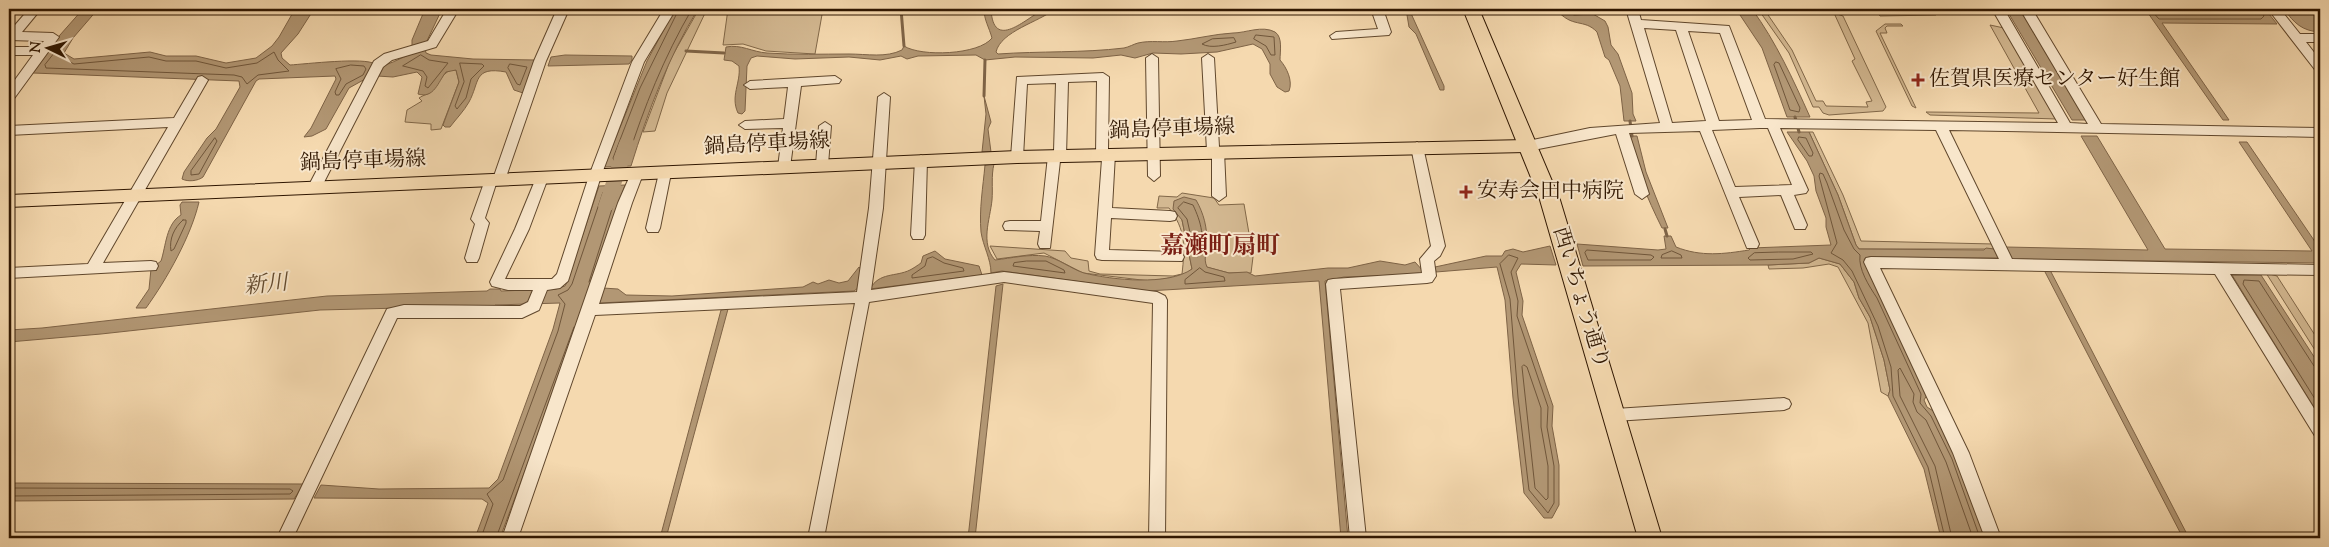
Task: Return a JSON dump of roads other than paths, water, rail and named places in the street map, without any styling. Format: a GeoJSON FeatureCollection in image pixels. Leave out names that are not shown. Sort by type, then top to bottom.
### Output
{"type":"FeatureCollection","features":[{"type":"Feature","properties":{"kind":"highway","name":"西いちょう通り"},"geometry":{"type":"LineString","coordinates":[[1471,9],[1552,208],[1650,538]]}},
{"type":"Feature","properties":{"kind":"main road","name":"鍋島停車場線"},"geometry":{"type":"LineString","coordinates":[[9,201],[921,160],[1215,151],[1528,146]]}},
{"type":"Feature","properties":{"kind":"street"},"geometry":{"type":"LineString","coordinates":[[10,36],[35,9]]}},
{"type":"Feature","properties":{"kind":"street"},"geometry":{"type":"LineString","coordinates":[[315,187],[378,64],[388,57],[432,44],[453,9]]}},
{"type":"Feature","properties":{"kind":"street"},"geometry":{"type":"LineString","coordinates":[[472,258],[482,223],[478,220],[540,61],[563,9]]}},
{"type":"Feature","properties":{"kind":"street"},"geometry":{"type":"LineString","coordinates":[[542,178],[522,229],[497,282],[508,285],[542,286],[555,284],[564,277],[595,176],[638,62],[670,9]]}},
{"type":"Feature","properties":{"kind":"street"},"geometry":{"type":"LineString","coordinates":[[1336,36],[1384,32],[1377,9]]}},
{"type":"Feature","properties":{"kind":"street"},"geometry":{"type":"LineString","coordinates":[[1632,9],[1667,127]]}},
{"type":"Feature","properties":{"kind":"street"},"geometry":{"type":"LineString","coordinates":[[1998,9],[2066,127]]}},
{"type":"Feature","properties":{"kind":"street"},"geometry":{"type":"LineString","coordinates":[[2026,9],[2097,128]]}},
{"type":"Feature","properties":{"kind":"street"},"geometry":{"type":"LineString","coordinates":[[2274,9],[2320,68]]}},
{"type":"Feature","properties":{"kind":"street"},"geometry":{"type":"LineString","coordinates":[[1637,24],[1680,28],[1725,29],[1766,124],[1801,190],[1731,192]]}},
{"type":"Feature","properties":{"kind":"street"},"geometry":{"type":"LineString","coordinates":[[1680,28],[1709,126],[1731,192],[1752,244]]}},
{"type":"Feature","properties":{"kind":"street"},"geometry":{"type":"LineString","coordinates":[[9,97],[53,37],[10,36]]}},
{"type":"Feature","properties":{"kind":"street"},"geometry":{"type":"LineString","coordinates":[[2296,38],[2320,38]]}},
{"type":"Feature","properties":{"kind":"street"},"geometry":{"type":"LineString","coordinates":[[9,51],[46,47]]}},
{"type":"Feature","properties":{"kind":"street"},"geometry":{"type":"LineString","coordinates":[[1152,58],[1154,176]]}},
{"type":"Feature","properties":{"kind":"street"},"geometry":{"type":"LineString","coordinates":[[1208,58],[1218,196]]}},
{"type":"Feature","properties":{"kind":"street"},"geometry":{"type":"LineString","coordinates":[[1017,157],[1021,80],[1103,77],[1106,154],[1102,255],[1176,257]]}},
{"type":"Feature","properties":{"kind":"street"},"geometry":{"type":"LineString","coordinates":[[1045,244],[1057,156],[1062,79]]}},
{"type":"Feature","properties":{"kind":"street"},"geometry":{"type":"LineString","coordinates":[[92,269],[202,80]]}},
{"type":"Feature","properties":{"kind":"street"},"geometry":{"type":"LineString","coordinates":[[750,85],[836,80]]}},
{"type":"Feature","properties":{"kind":"street"},"geometry":{"type":"LineString","coordinates":[[784,167],[795,83]]}},
{"type":"Feature","properties":{"kind":"street"},"geometry":{"type":"LineString","coordinates":[[816,538],[862,296],[869,271],[880,162],[883,153],[884,98]]}},
{"type":"Feature","properties":{"kind":"street"},"geometry":{"type":"LineString","coordinates":[[9,130],[177,122]]}},
{"type":"Feature","properties":{"kind":"street"},"geometry":{"type":"LineString","coordinates":[[745,125],[790,122]]}},
{"type":"Feature","properties":{"kind":"street"},"geometry":{"type":"LineString","coordinates":[[1528,146],[1590,133],[1621,129],[1786,123],[2320,132]]}},
{"type":"Feature","properties":{"kind":"street"},"geometry":{"type":"LineString","coordinates":[[1940,125],[2008,264]]}},
{"type":"Feature","properties":{"kind":"street"},"geometry":{"type":"LineString","coordinates":[[822,165],[825,126]]}},
{"type":"Feature","properties":{"kind":"street"},"geometry":{"type":"LineString","coordinates":[[1621,129],[1642,194]]}},
{"type":"Feature","properties":{"kind":"street"},"geometry":{"type":"LineString","coordinates":[[1358,538],[1333,284],[1427,278],[1429,276],[1427,259],[1435,252],[1438,246],[1417,148]]}},
{"type":"Feature","properties":{"kind":"street"},"geometry":{"type":"LineString","coordinates":[[918,235],[921,160]]}},
{"type":"Feature","properties":{"kind":"street"},"geometry":{"type":"LineString","coordinates":[[653,228],[665,173]]}},
{"type":"Feature","properties":{"kind":"street"},"geometry":{"type":"LineString","coordinates":[[510,538],[636,174]]}},
{"type":"Feature","properties":{"kind":"street"},"geometry":{"type":"LineString","coordinates":[[1785,190],[1800,225]]}},
{"type":"Feature","properties":{"kind":"street"},"geometry":{"type":"LineString","coordinates":[[1105,213],[1170,216]]}},
{"type":"Feature","properties":{"kind":"street"},"geometry":{"type":"LineString","coordinates":[[1010,226],[1047,226]]}},
{"type":"Feature","properties":{"kind":"street"},"geometry":{"type":"LineString","coordinates":[[1993,538],[1962,453],[1871,262],[2320,270]]}},
{"type":"Feature","properties":{"kind":"street"},"geometry":{"type":"LineString","coordinates":[[9,273],[151,266]]}},
{"type":"Feature","properties":{"kind":"street"},"geometry":{"type":"LineString","coordinates":[[2219,268],[2320,431]]}},
{"type":"Feature","properties":{"kind":"street"},"geometry":{"type":"LineString","coordinates":[[590,310],[862,296],[1004,277],[1157,298],[1160,300],[1157,538]]}},
{"type":"Feature","properties":{"kind":"street"},"geometry":{"type":"LineString","coordinates":[[285,538],[392,313],[404,311],[522,312],[534,306],[542,286]]}},
{"type":"Feature","properties":{"kind":"street"},"geometry":{"type":"LineString","coordinates":[[1615,415],[1784,404]]}},
{"type":"Feature","properties":{"kind":"water"},"geometry":{"type":"Polygon","coordinates":[[[83,9],[98,9],[73,38],[64,53],[74,59],[150,52],[166,56],[196,56],[226,63],[256,58],[272,46],[295,9],[314,9],[298,34],[281,53],[282,58],[290,65],[348,61],[375,64],[367,78],[349,88],[326,129],[312,136],[304,137],[311,128],[336,79],[335,76],[259,79],[256,81],[203,177],[187,181],[182,179],[184,172],[207,138],[216,129],[240,87],[239,81],[33,73],[60,35],[83,9]]]}},
{"type":"Feature","properties":{"kind":"water"},"geometry":{"type":"Polygon","coordinates":[[[425,9],[442,9],[425,45],[412,46],[412,40],[425,9]]]}},
{"type":"Feature","properties":{"kind":"water"},"geometry":{"type":"Polygon","coordinates":[[[572,9],[661,9],[655,13],[578,12],[572,9]]]}},
{"type":"Feature","properties":{"kind":"water"},"geometry":{"type":"Polygon","coordinates":[[[675,9],[698,9],[668,66],[644,125],[631,166],[604,167],[647,61],[675,9]]]}},
{"type":"Feature","properties":{"kind":"water"},"geometry":{"type":"Polygon","coordinates":[[[984,9],[991,9],[993,22],[998,28],[1004,30],[1020,25],[1043,10],[1055,9],[1005,38],[999,45],[996,52],[998,54],[1109,50],[1143,42],[1172,42],[1219,34],[1270,30],[1278,34],[1279,37],[1280,60],[1289,75],[1289,91],[1285,92],[1277,87],[1270,74],[1270,64],[1262,49],[1253,44],[1217,52],[1153,53],[1135,58],[1121,55],[1093,58],[1015,57],[985,60],[976,55],[918,56],[907,59],[901,56],[880,60],[849,57],[795,59],[757,56],[751,58],[747,66],[745,111],[742,114],[738,113],[735,95],[739,78],[739,66],[732,61],[724,60],[726,47],[731,46],[767,53],[798,54],[883,55],[902,50],[904,46],[923,52],[963,51],[985,44],[992,38],[984,9]]]}},
{"type":"Feature","properties":{"kind":"water"},"geometry":{"type":"Polygon","coordinates":[[[1406,9],[1409,9],[1444,86],[1444,90],[1440,90],[1416,34],[1409,27],[1406,9]]]}},
{"type":"Feature","properties":{"kind":"water"},"geometry":{"type":"Polygon","coordinates":[[[1556,9],[1563,9],[1574,15],[1593,14],[1605,21],[1611,45],[1618,54],[1632,93],[1633,114],[1636,121],[1624,121],[1620,86],[1609,60],[1605,57],[1597,32],[1587,25],[1567,19],[1556,9]]]}},
{"type":"Feature","properties":{"kind":"water"},"geometry":{"type":"Polygon","coordinates":[[[1736,9],[1752,9],[1761,22],[1784,61],[1810,117],[1787,117],[1762,48],[1736,9]]]}},
{"type":"Feature","properties":{"kind":"water"},"geometry":{"type":"Polygon","coordinates":[[[2006,9],[2020,9],[2086,120],[2072,120],[2006,9]]]}},
{"type":"Feature","properties":{"kind":"water"},"geometry":{"type":"Polygon","coordinates":[[[2034,9],[2265,9],[2277,24],[2162,23],[2229,120],[2223,120],[2148,13],[2036,12],[2034,9]]]}},
{"type":"Feature","properties":{"kind":"water"},"geometry":{"type":"Polygon","coordinates":[[[2284,9],[2320,9],[2320,32],[2303,28],[2284,9]]]}},
{"type":"Feature","properties":{"kind":"water"},"geometry":{"type":"Polygon","coordinates":[[[425,49],[426,53],[431,55],[473,59],[536,60],[523,93],[514,90],[506,72],[488,71],[483,74],[479,77],[465,109],[450,127],[445,127],[443,125],[459,82],[456,70],[446,72],[432,92],[423,95],[418,94],[422,77],[417,72],[393,77],[377,76],[383,66],[425,49]]]}},
{"type":"Feature","properties":{"kind":"water"},"geometry":{"type":"Polygon","coordinates":[[[565,55],[632,56],[632,60],[629,64],[548,66],[551,57],[565,55]]]}},
{"type":"Feature","properties":{"kind":"water"},"geometry":{"type":"Polygon","coordinates":[[[984,96],[991,122],[988,129],[991,152],[982,152],[986,114],[984,96]]]}},
{"type":"Feature","properties":{"kind":"water"},"geometry":{"type":"Polygon","coordinates":[[[1787,132],[1809,132],[1838,195],[1859,249],[1994,249],[1998,258],[1869,257],[1864,259],[1927,395],[1924,400],[1927,407],[1935,412],[1956,458],[1985,538],[1941,538],[1924,469],[1888,396],[1890,390],[1884,360],[1870,317],[1859,298],[1854,282],[1840,264],[1819,258],[1809,263],[1768,265],[1583,266],[1577,244],[1658,250],[1666,249],[1664,236],[1671,236],[1676,247],[1712,254],[1731,253],[1751,248],[1831,245],[1826,227],[1826,218],[1816,191],[1814,176],[1807,161],[1787,132]]]}},
{"type":"Feature","properties":{"kind":"water"},"geometry":{"type":"Polygon","coordinates":[[[1628,136],[1637,136],[1646,172],[1668,228],[1662,228],[1651,206],[1638,172],[1628,136]]]}},
{"type":"Feature","properties":{"kind":"water"},"geometry":{"type":"Polygon","coordinates":[[[2081,136],[2097,136],[2165,249],[2312,251],[2239,142],[2247,142],[2320,249],[2320,263],[2012,259],[2006,247],[2148,250],[2081,136]]]}},
{"type":"Feature","properties":{"kind":"water"},"geometry":{"type":"Polygon","coordinates":[[[994,164],[987,239],[990,253],[995,260],[1026,256],[1045,256],[1084,273],[1110,278],[1155,280],[1182,274],[1192,269],[1182,220],[1173,209],[1174,201],[1184,197],[1196,200],[1203,216],[1207,237],[1205,258],[1207,267],[1229,273],[1247,272],[1255,276],[1328,268],[1348,268],[1380,261],[1405,265],[1415,262],[1424,272],[1422,274],[1344,277],[1325,281],[1348,538],[1341,538],[1319,281],[1147,291],[1002,271],[991,273],[981,232],[980,215],[985,165],[994,164]]]}},
{"type":"Feature","properties":{"kind":"water"},"geometry":{"type":"Polygon","coordinates":[[[625,185],[590,296],[500,538],[475,538],[488,503],[482,499],[314,498],[321,485],[379,489],[489,488],[498,479],[553,329],[560,303],[495,305],[492,308],[482,306],[320,310],[9,342],[9,330],[42,328],[327,296],[487,291],[490,289],[500,289],[501,291],[556,289],[565,286],[567,282],[599,186],[625,185]]]}},
{"type":"Feature","properties":{"kind":"water"},"geometry":{"type":"Polygon","coordinates":[[[182,202],[199,202],[184,243],[170,271],[146,308],[136,308],[149,289],[151,269],[161,261],[169,230],[181,215],[180,205],[182,202]]]}},
{"type":"Feature","properties":{"kind":"water"},"geometry":{"type":"Polygon","coordinates":[[[1550,246],[1556,265],[1521,264],[1516,272],[1523,301],[1522,315],[1553,406],[1552,426],[1559,465],[1559,505],[1552,518],[1544,518],[1524,493],[1513,398],[1505,300],[1497,267],[1436,272],[1435,267],[1486,256],[1502,256],[1505,251],[1513,249],[1523,252],[1550,246]]]}},
{"type":"Feature","properties":{"kind":"water"},"geometry":{"type":"Polygon","coordinates":[[[935,251],[945,259],[979,266],[982,275],[870,289],[883,277],[905,272],[913,268],[921,263],[923,256],[935,251]]]}},
{"type":"Feature","properties":{"kind":"water"},"geometry":{"type":"Polygon","coordinates":[[[859,267],[862,270],[858,288],[854,291],[599,303],[603,288],[618,289],[626,295],[672,296],[803,287],[813,282],[818,284],[829,280],[839,283],[848,281],[859,267]]]}},
{"type":"Feature","properties":{"kind":"water"},"geometry":{"type":"Polygon","coordinates":[[[2044,270],[2050,270],[2189,538],[2183,538],[2044,270]]]}},
{"type":"Feature","properties":{"kind":"water"},"geometry":{"type":"Polygon","coordinates":[[[2232,275],[2261,275],[2320,366],[2320,417],[2232,275]]]}},
{"type":"Feature","properties":{"kind":"water"},"geometry":{"type":"Polygon","coordinates":[[[1003,284],[975,538],[968,538],[996,286],[1003,284]]]}},
{"type":"Feature","properties":{"kind":"water"},"geometry":{"type":"Polygon","coordinates":[[[728,309],[666,538],[660,538],[721,310],[728,309]]]}},
{"type":"Feature","properties":{"kind":"water"},"geometry":{"type":"Polygon","coordinates":[[[9,483],[304,484],[294,499],[9,501],[9,483]]]}},
{"type":"Feature","properties":{"kind":"waterway"},"geometry":{"type":"LineString","coordinates":[[901,9],[904,46]]}},
{"type":"Feature","properties":{"kind":"waterway"},"geometry":{"type":"LineString","coordinates":[[686,51],[724,53]]}},
{"type":"Feature","properties":{"kind":"waterway"},"geometry":{"type":"LineString","coordinates":[[984,96],[985,60]]}},
{"type":"Feature","properties":{"kind":"waterway"},"geometry":{"type":"LineString","coordinates":[[1795,117],[1799,132]]}},
{"type":"Feature","properties":{"kind":"waterway"},"geometry":{"type":"LineString","coordinates":[[1630,121],[1632,136]]}},
{"type":"Feature","properties":{"kind":"waterway"},"geometry":{"type":"LineString","coordinates":[[606,206],[627,143]]}},
{"type":"Feature","properties":{"kind":"waterway"},"geometry":{"type":"LineString","coordinates":[[1665,229],[1667,236]]}},
{"type":"Feature","properties":{"kind":"place","name":"佐賀県医療センター好生館"},"geometry":{"type":"Point","coordinates":[1918,80]}},
{"type":"Feature","properties":{"kind":"place","name":"安寿会田中病院"},"geometry":{"type":"Point","coordinates":[1466,192]}},
{"type":"Feature","properties":{"kind":"district","name":"嘉瀬町扇町"},"geometry":{"type":"Point","coordinates":[1220,247]}},
{"type":"Feature","properties":{"kind":"water label","name":"新川"},"geometry":{"type":"Point","coordinates":[266,286]}}]}
